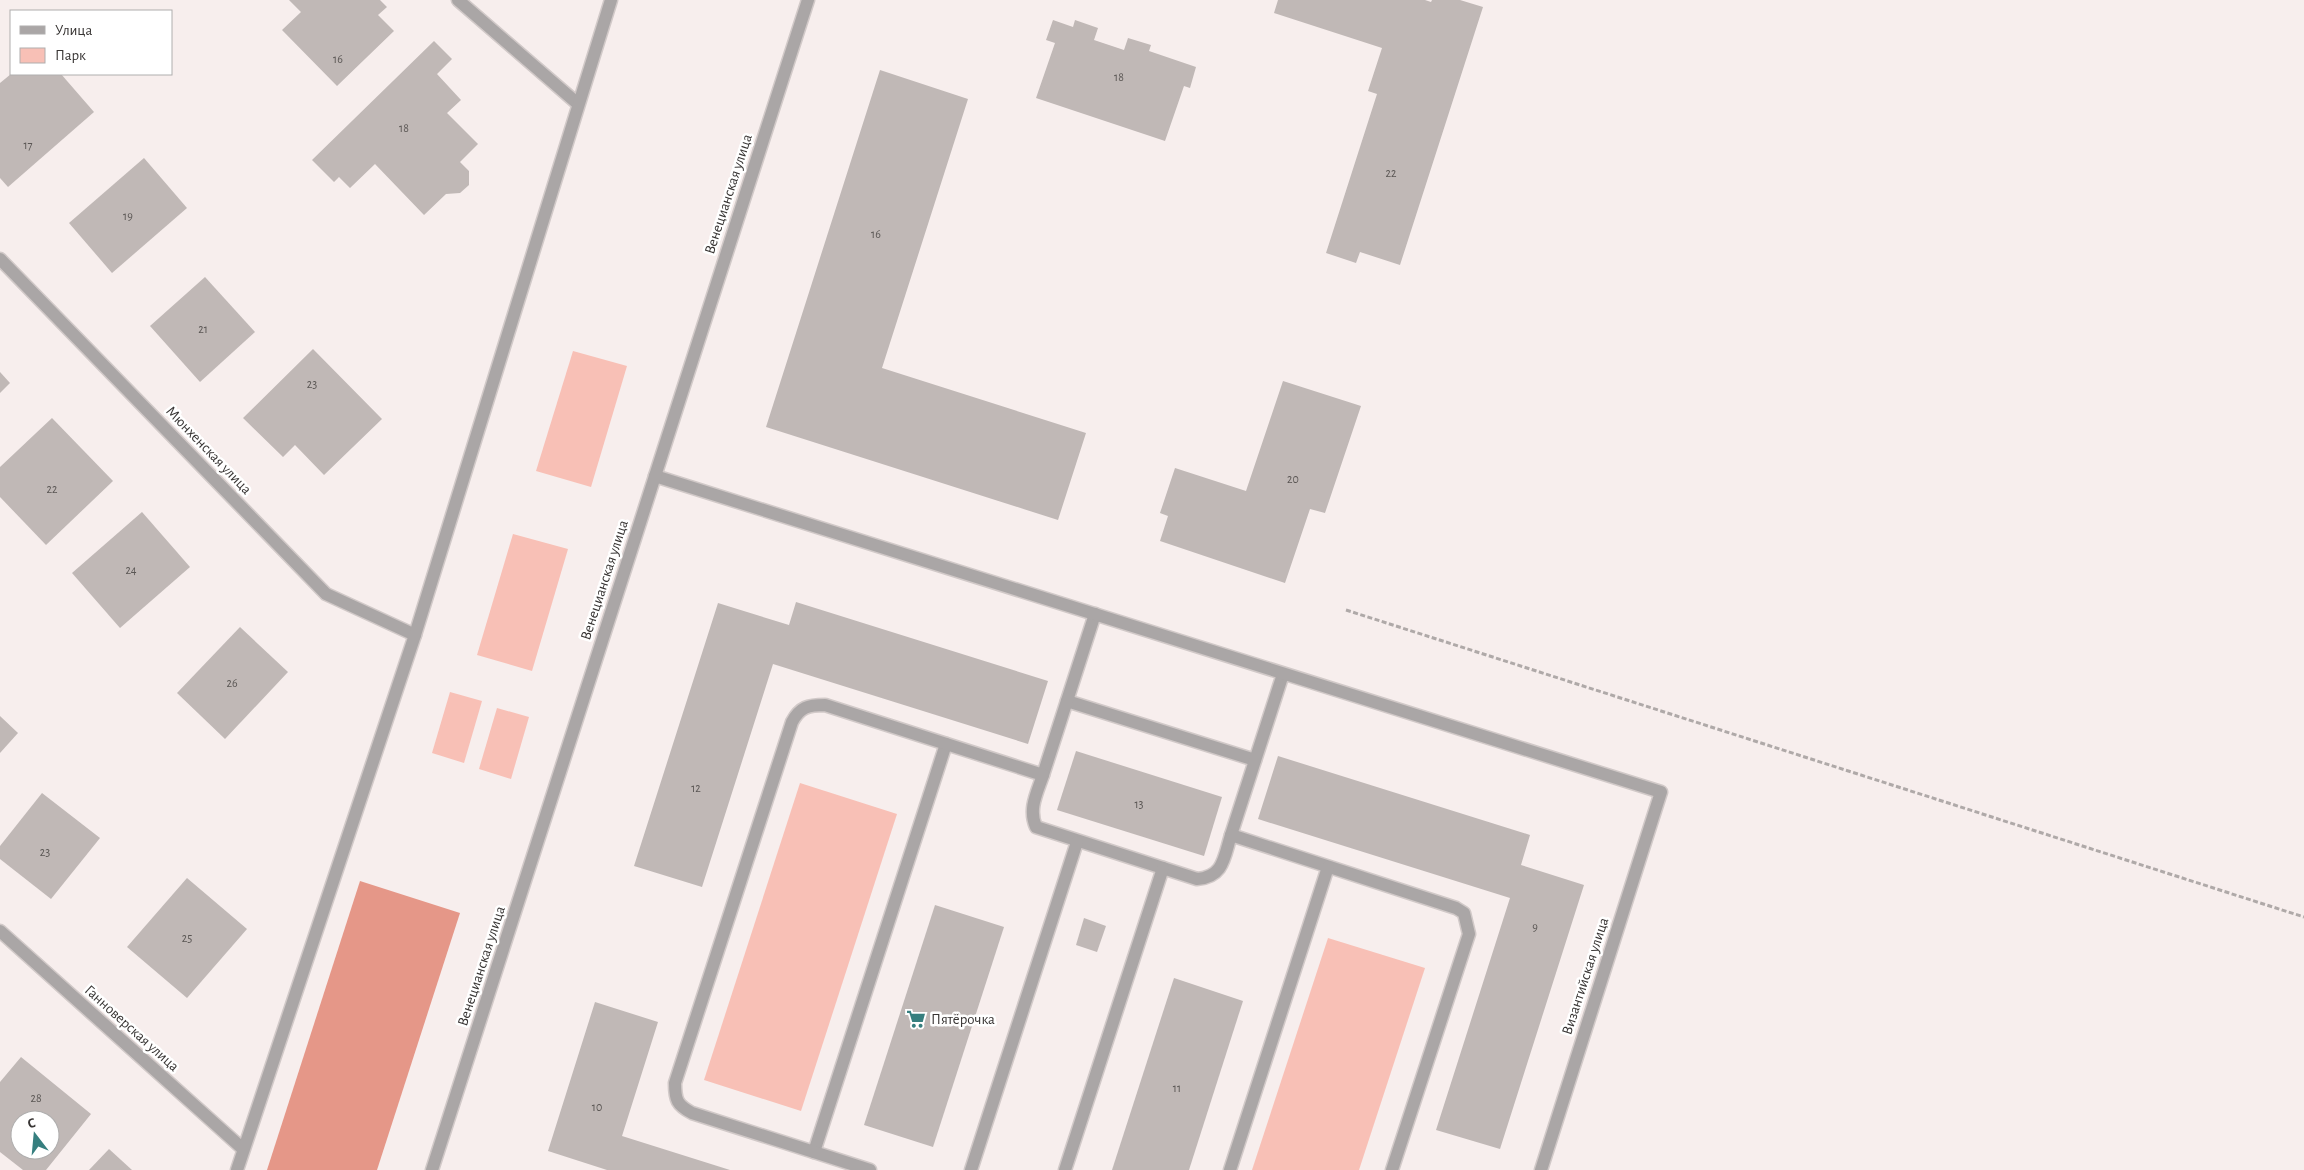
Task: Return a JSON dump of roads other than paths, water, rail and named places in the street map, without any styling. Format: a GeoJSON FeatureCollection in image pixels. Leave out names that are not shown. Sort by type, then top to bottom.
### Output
{"type":"FeatureCollection","features":[{"type":"Feature","properties":{"kind":"street"},"geometry":{"type":"LineString","coordinates":[[458,0],[578,104]]}},
{"type":"Feature","properties":{"kind":"street"},"geometry":{"type":"LineString","coordinates":[[237,1170],[415,635],[611,0]]}},
{"type":"Feature","properties":{"kind":"street","name":"Венецианская улица"},"geometry":{"type":"LineString","coordinates":[[432,1170],[808,0]]}},
{"type":"Feature","properties":{"kind":"street","name":"Мюнхенская улица"},"geometry":{"type":"LineString","coordinates":[[0,259],[326,594],[415,635]]}},
{"type":"Feature","properties":{"kind":"street"},"geometry":{"type":"LineString","coordinates":[[655,476],[1095,614],[1284,674],[1231,836],[1220,868],[1215,875],[1197,879],[1077,842],[1036,827],[1032,818],[1032,808],[1095,614]]}},
{"type":"Feature","properties":{"kind":"street","name":"Византийская улица"},"geometry":{"type":"LineString","coordinates":[[1284,674],[1661,792],[1541,1170]]}},
{"type":"Feature","properties":{"kind":"street"},"geometry":{"type":"LineString","coordinates":[[1067,701],[1255,760]]}},
{"type":"Feature","properties":{"kind":"street"},"geometry":{"type":"LineString","coordinates":[[870,1170],[692,1113],[681,1107],[675,1096],[675,1083],[792,722],[798,711],[810,705],[825,705],[1043,775]]}},
{"type":"Feature","properties":{"kind":"street"},"geometry":{"type":"LineString","coordinates":[[814,1152],[946,744]]}},
{"type":"Feature","properties":{"kind":"street"},"geometry":{"type":"LineString","coordinates":[[1231,836],[1456,908],[1464,913],[1468,923],[1469,934],[1392,1170]]}},
{"type":"Feature","properties":{"kind":"street"},"geometry":{"type":"LineString","coordinates":[[971,1170],[1077,842]]}},
{"type":"Feature","properties":{"kind":"street"},"geometry":{"type":"LineString","coordinates":[[1230,1170],[1328,867]]}},
{"type":"Feature","properties":{"kind":"street"},"geometry":{"type":"LineString","coordinates":[[1065,1170],[1163,868]]}},
{"type":"Feature","properties":{"kind":"street","name":"Ганноверская улица"},"geometry":{"type":"LineString","coordinates":[[0,931],[243,1149]]}},
{"type":"Feature","properties":{"kind":"place","name":"Пятёрочка"},"geometry":{"type":"Point","coordinates":[916,1019]}}]}
